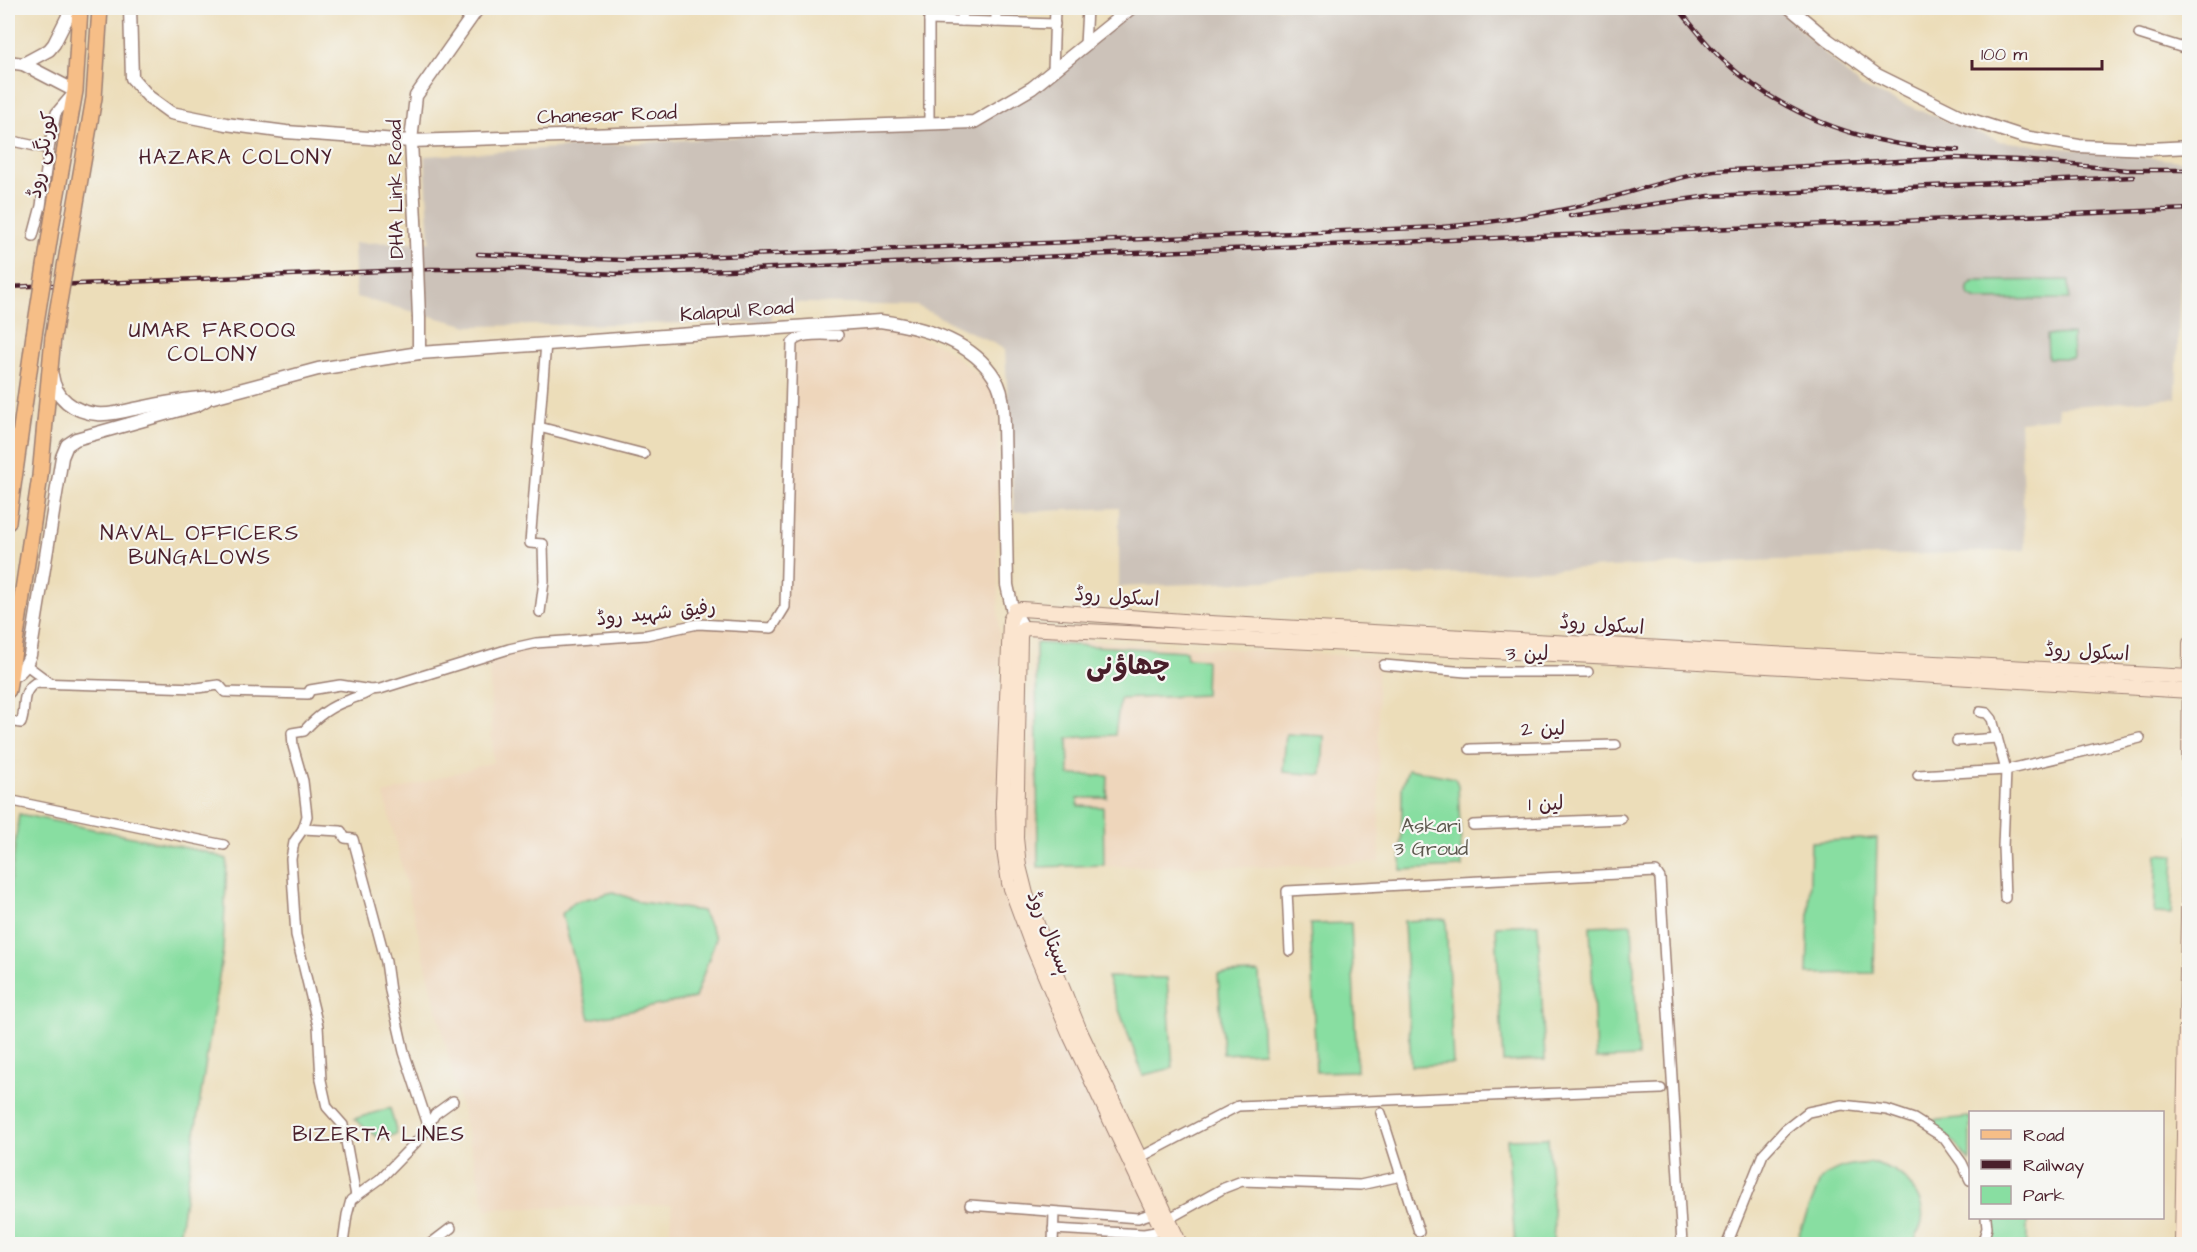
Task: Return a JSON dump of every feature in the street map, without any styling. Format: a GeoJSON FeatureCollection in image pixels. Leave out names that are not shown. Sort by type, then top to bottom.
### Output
{"type":"FeatureCollection","features":[{"type":"Feature","properties":{"kind":"main road","name":"کورنگی روڈ"},"geometry":{"type":"LineString","coordinates":[[8,522],[34,335],[75,91],[80,8]]}},
{"type":"Feature","properties":{"kind":"main road"},"geometry":{"type":"LineString","coordinates":[[8,681],[40,476],[53,337],[94,98],[100,8]]}},
{"type":"Feature","properties":{"kind":"main road","name":"اسکول روڈ"},"geometry":{"type":"LineString","coordinates":[[1013,612],[1022,609],[1210,623],[1376,639]]}},
{"type":"Feature","properties":{"kind":"main road","name":"ہسپتال روڈ"},"geometry":{"type":"LineString","coordinates":[[1013,612],[1010,617],[1009,631],[1003,803],[1004,850],[1009,883],[1029,940],[1070,1035],[1153,1213],[1180,1245]]}},
{"type":"Feature","properties":{"kind":"main road","name":"اسکول روڈ"},"geometry":{"type":"LineString","coordinates":[[1024,628],[1376,639],[2189,684]]}},
{"type":"Feature","properties":{"kind":"main road","name":"ہسپتال روڈ"},"geometry":{"type":"LineString","coordinates":[[1024,628],[1020,637],[1016,838],[1019,866],[1026,894],[1043,940],[1076,1021],[1139,1158],[1165,1225],[1169,1245]]}},
{"type":"Feature","properties":{"kind":"main road"},"geometry":{"type":"LineString","coordinates":[[2182,1245],[2189,928],[2190,642]]}},
{"type":"Feature","properties":{"kind":"street"},"geometry":{"type":"LineString","coordinates":[[24,64],[49,50],[72,8]]}},
{"type":"Feature","properties":{"kind":"street","name":"Chanesar Road"},"geometry":{"type":"LineString","coordinates":[[130,8],[132,78],[149,96],[171,113],[226,124],[286,132],[411,141],[974,122],[1032,88],[1085,45],[1117,14],[1131,8]]}},
{"type":"Feature","properties":{"kind":"street","name":"DHA Link Road"},"geometry":{"type":"LineString","coordinates":[[419,353],[411,141],[416,96],[478,8]]}},
{"type":"Feature","properties":{"kind":"street"},"geometry":{"type":"LineString","coordinates":[[928,124],[929,8]]}},
{"type":"Feature","properties":{"kind":"street"},"geometry":{"type":"LineString","coordinates":[[963,8],[963,21]]}},
{"type":"Feature","properties":{"kind":"street"},"geometry":{"type":"LineString","coordinates":[[996,8],[996,22]]}},
{"type":"Feature","properties":{"kind":"street"},"geometry":{"type":"LineString","coordinates":[[1053,71],[1055,8]]}},
{"type":"Feature","properties":{"kind":"street"},"geometry":{"type":"LineString","coordinates":[[1085,45],[1087,8]]}},
{"type":"Feature","properties":{"kind":"street"},"geometry":{"type":"LineString","coordinates":[[1790,8],[1828,40],[1877,75],[1962,117],[2024,137],[2079,146],[2149,149],[2190,147]]}},
{"type":"Feature","properties":{"kind":"street"},"geometry":{"type":"LineString","coordinates":[[929,20],[1054,24]]}},
{"type":"Feature","properties":{"kind":"street"},"geometry":{"type":"LineString","coordinates":[[2139,34],[2190,50]]}},
{"type":"Feature","properties":{"kind":"street"},"geometry":{"type":"LineString","coordinates":[[8,62],[24,64],[75,91],[56,113],[41,206],[33,236]]}},
{"type":"Feature","properties":{"kind":"street"},"geometry":{"type":"LineString","coordinates":[[8,140],[49,149]]}},
{"type":"Feature","properties":{"kind":"street","name":"Kalapul Road"},"geometry":{"type":"LineString","coordinates":[[213,397],[318,369],[419,353],[880,321],[906,325],[937,334],[953,342],[975,357],[990,372],[999,386],[1003,403],[1005,560],[1008,593],[1013,612],[1024,628]]}},
{"type":"Feature","properties":{"kind":"street","name":"رفیق شہید روڈ"},"geometry":{"type":"LineString","coordinates":[[49,682],[197,688],[219,685],[225,692],[308,694],[310,690],[340,685],[371,690],[536,643],[646,635],[698,624],[772,628],[785,607],[792,343],[800,337],[838,335]]}},
{"type":"Feature","properties":{"kind":"street"},"geometry":{"type":"LineString","coordinates":[[540,612],[544,581],[543,544],[530,543],[546,343]]}},
{"type":"Feature","properties":{"kind":"street"},"geometry":{"type":"LineString","coordinates":[[51,362],[53,380],[62,398],[70,406],[94,414],[110,414],[196,397],[213,397]]}},
{"type":"Feature","properties":{"kind":"street"},"geometry":{"type":"LineString","coordinates":[[8,681],[20,672],[30,655],[57,483],[65,449],[76,439],[197,405],[213,397]]}},
{"type":"Feature","properties":{"kind":"street"},"geometry":{"type":"LineString","coordinates":[[539,427],[644,454]]}},
{"type":"Feature","properties":{"kind":"street"},"geometry":{"type":"LineString","coordinates":[[25,664],[49,682]]}},
{"type":"Feature","properties":{"kind":"street","name":"لین 3"},"geometry":{"type":"LineString","coordinates":[[1384,665],[1466,672],[1588,672]]}},
{"type":"Feature","properties":{"kind":"street"},"geometry":{"type":"LineString","coordinates":[[8,721],[21,723],[25,713],[22,702],[27,690],[35,683],[49,682]]}},
{"type":"Feature","properties":{"kind":"street"},"geometry":{"type":"LineString","coordinates":[[356,1197],[343,1125],[327,1107],[321,1080],[318,1025],[296,935],[291,859],[294,842],[303,829],[307,816],[303,781],[293,746],[292,732],[304,731],[313,720],[334,707],[371,690]]}},
{"type":"Feature","properties":{"kind":"street"},"geometry":{"type":"LineString","coordinates":[[1980,712],[1987,713],[1992,719],[2006,770],[2004,898]]}},
{"type":"Feature","properties":{"kind":"street"},"geometry":{"type":"LineString","coordinates":[[1957,741],[1997,738]]}},
{"type":"Feature","properties":{"kind":"street"},"geometry":{"type":"LineString","coordinates":[[1918,775],[2006,770],[2140,738]]}},
{"type":"Feature","properties":{"kind":"street","name":"لین 2"},"geometry":{"type":"LineString","coordinates":[[1470,749],[1616,745]]}},
{"type":"Feature","properties":{"kind":"street"},"geometry":{"type":"LineString","coordinates":[[8,800],[224,845]]}},
{"type":"Feature","properties":{"kind":"street","name":"لین 1"},"geometry":{"type":"LineString","coordinates":[[1473,825],[1621,819]]}},
{"type":"Feature","properties":{"kind":"street"},"geometry":{"type":"LineString","coordinates":[[303,829],[341,831],[345,838],[353,839],[386,962],[404,1052],[429,1125]]}},
{"type":"Feature","properties":{"kind":"street"},"geometry":{"type":"LineString","coordinates":[[1290,951],[1287,891],[1656,872],[1660,878],[1682,1245]]}},
{"type":"Feature","properties":{"kind":"street"},"geometry":{"type":"LineString","coordinates":[[1139,1158],[1238,1106],[1661,1089]]}},
{"type":"Feature","properties":{"kind":"street"},"geometry":{"type":"LineString","coordinates":[[343,1245],[346,1215],[351,1200],[390,1169],[422,1136],[435,1114],[453,1101]]}},
{"type":"Feature","properties":{"kind":"street"},"geometry":{"type":"LineString","coordinates":[[1727,1245],[1763,1154],[1785,1130],[1808,1113],[1842,1105],[1887,1110],[1914,1119],[1944,1138],[1969,1176]]}},
{"type":"Feature","properties":{"kind":"street"},"geometry":{"type":"LineString","coordinates":[[1382,1113],[1419,1232]]}},
{"type":"Feature","properties":{"kind":"street"},"geometry":{"type":"LineString","coordinates":[[1053,1228],[1144,1234],[1165,1225],[1224,1188],[1242,1180],[1360,1185],[1401,1176]]}},
{"type":"Feature","properties":{"kind":"street"},"geometry":{"type":"LineString","coordinates":[[970,1205],[1138,1218],[1153,1213]]}},
{"type":"Feature","properties":{"kind":"street"},"geometry":{"type":"LineString","coordinates":[[1053,1245],[1054,1212]]}},
{"type":"Feature","properties":{"kind":"street"},"geometry":{"type":"LineString","coordinates":[[1982,1245],[1987,1228],[1986,1219]]}},
{"type":"Feature","properties":{"kind":"street"},"geometry":{"type":"LineString","coordinates":[[430,1245],[451,1228]]}},
{"type":"Feature","properties":{"kind":"shaded area"},"geometry":{"type":"Polygon","coordinates":[[[1131,8],[1777,8],[1861,87],[1999,141],[2190,162],[2189,245],[2181,257],[2176,398],[2058,407],[2057,418],[2020,422],[2025,550],[1119,587],[1119,508],[1014,512],[1005,349],[917,306],[771,302],[772,322],[469,326],[356,297],[354,243],[430,242],[425,156],[974,122],[1053,71],[1131,8]]]}},
{"type":"Feature","properties":{"kind":"shaded area"},"geometry":{"type":"Polygon","coordinates":[[[874,328],[906,333],[944,347],[982,378],[996,392],[999,400],[997,543],[1003,803],[1009,883],[1169,1244],[668,1244],[672,1205],[486,1209],[384,794],[493,762],[489,655],[509,649],[646,635],[698,624],[772,628],[785,607],[794,339],[874,328]]]}},
{"type":"Feature","properties":{"kind":"shaded area"},"geometry":{"type":"Polygon","coordinates":[[[1035,638],[1377,657],[1380,862],[1270,867],[1028,866],[1025,838],[1035,638]]]}},
{"type":"Feature","properties":{"kind":"green space"},"geometry":{"type":"Polygon","coordinates":[[[2069,280],[2069,299],[1977,300],[1969,296],[1968,291],[1969,285],[1975,281],[2069,280]]]}},
{"type":"Feature","properties":{"kind":"green space"},"geometry":{"type":"Polygon","coordinates":[[[2072,334],[2073,358],[2048,358],[2047,335],[2072,334]]]}},
{"type":"Feature","properties":{"kind":"green space"},"geometry":{"type":"Polygon","coordinates":[[[1036,643],[1186,651],[1187,658],[1206,659],[1205,695],[1120,699],[1115,735],[1068,738],[1069,775],[1108,776],[1107,798],[1078,798],[1078,806],[1103,807],[1104,865],[1038,867],[1036,643]]]}},
{"type":"Feature","properties":{"kind":"green space"},"geometry":{"type":"Polygon","coordinates":[[[1286,734],[1324,736],[1322,775],[1283,772],[1286,734]]]}},
{"type":"Feature","properties":{"kind":"green space","name":"Askari 3 Groud"},"geometry":{"type":"Polygon","coordinates":[[[1408,769],[1455,778],[1458,785],[1462,867],[1401,870],[1402,787],[1408,769]]]}},
{"type":"Feature","properties":{"kind":"green space"},"geometry":{"type":"Polygon","coordinates":[[[19,814],[206,852],[227,859],[223,950],[178,1244],[8,1244],[8,900],[19,814]]]}},
{"type":"Feature","properties":{"kind":"green space"},"geometry":{"type":"Polygon","coordinates":[[[1877,838],[1874,973],[1807,974],[1811,842],[1877,838]]]}},
{"type":"Feature","properties":{"kind":"green space"},"geometry":{"type":"Polygon","coordinates":[[[2157,854],[2174,855],[2171,914],[2154,913],[2157,854]]]}},
{"type":"Feature","properties":{"kind":"green space"},"geometry":{"type":"Polygon","coordinates":[[[613,892],[641,902],[702,911],[716,938],[695,998],[590,1019],[562,914],[574,902],[613,892]]]}},
{"type":"Feature","properties":{"kind":"green space"},"geometry":{"type":"Polygon","coordinates":[[[1446,919],[1453,1064],[1411,1066],[1404,921],[1446,919]]]}},
{"type":"Feature","properties":{"kind":"green space"},"geometry":{"type":"Polygon","coordinates":[[[1351,923],[1357,1071],[1316,1072],[1310,924],[1351,923]]]}},
{"type":"Feature","properties":{"kind":"green space"},"geometry":{"type":"Polygon","coordinates":[[[1538,924],[1545,1060],[1503,1062],[1496,926],[1538,924]]]}},
{"type":"Feature","properties":{"kind":"green space"},"geometry":{"type":"Polygon","coordinates":[[[1632,924],[1638,1057],[1596,1059],[1590,926],[1632,924]]]}},
{"type":"Feature","properties":{"kind":"green space"},"geometry":{"type":"Polygon","coordinates":[[[1259,973],[1263,1052],[1223,1054],[1218,974],[1259,973]]]}},
{"type":"Feature","properties":{"kind":"green space"},"geometry":{"type":"Polygon","coordinates":[[[1107,977],[1167,978],[1173,1068],[1143,1075],[1107,977]]]}},
{"type":"Feature","properties":{"kind":"green space"},"geometry":{"type":"Polygon","coordinates":[[[390,1108],[397,1134],[380,1139],[354,1119],[390,1108]]]}},
{"type":"Feature","properties":{"kind":"green space"},"geometry":{"type":"Polygon","coordinates":[[[1969,1117],[1969,1161],[1955,1143],[1927,1121],[1969,1117]]]}},
{"type":"Feature","properties":{"kind":"green space"},"geometry":{"type":"Polygon","coordinates":[[[1548,1138],[1553,1244],[1515,1244],[1507,1139],[1548,1138]]]}},
{"type":"Feature","properties":{"kind":"green space"},"geometry":{"type":"Polygon","coordinates":[[[1875,1163],[1899,1174],[1919,1199],[1923,1215],[1913,1244],[1795,1244],[1820,1181],[1838,1169],[1875,1163]]]}},
{"type":"Feature","properties":{"kind":"green space"},"geometry":{"type":"Polygon","coordinates":[[[1994,1219],[2027,1219],[2027,1244],[1990,1244],[1994,1219]]]}},
{"type":"Feature","properties":{"kind":"railway"},"geometry":{"type":"LineString","coordinates":[[1678,8],[1723,60],[1748,81],[1803,114],[1863,136],[1926,148],[1958,150]]}},
{"type":"Feature","properties":{"kind":"railway"},"geometry":{"type":"LineString","coordinates":[[478,254],[622,260],[1442,227],[1563,210],[1714,171],[1953,158],[2020,160],[2127,170],[2190,170]]}},
{"type":"Feature","properties":{"kind":"railway"},"geometry":{"type":"LineString","coordinates":[[1570,216],[1709,196],[2133,177]]}},
{"type":"Feature","properties":{"kind":"railway"},"geometry":{"type":"LineString","coordinates":[[8,287],[431,269],[655,273],[2190,209]]}},
{"type":"Feature","properties":{"kind":"district","name":"HAZARA COLONY"},"geometry":{"type":"Point","coordinates":[236,157]}},
{"type":"Feature","properties":{"kind":"district","name":"UMAR FAROOQ COLONY"},"geometry":{"type":"Point","coordinates":[213,342]}},
{"type":"Feature","properties":{"kind":"district","name":"NAVAL OFFICERS BUNGALOWS"},"geometry":{"type":"Point","coordinates":[200,545]}},
{"type":"Feature","properties":{"kind":"district","name":"چھاؤنی"},"geometry":{"type":"Point","coordinates":[1128,666]}},
{"type":"Feature","properties":{"kind":"district","name":"BIZERTA LINES"},"geometry":{"type":"Point","coordinates":[379,1134]}}]}
